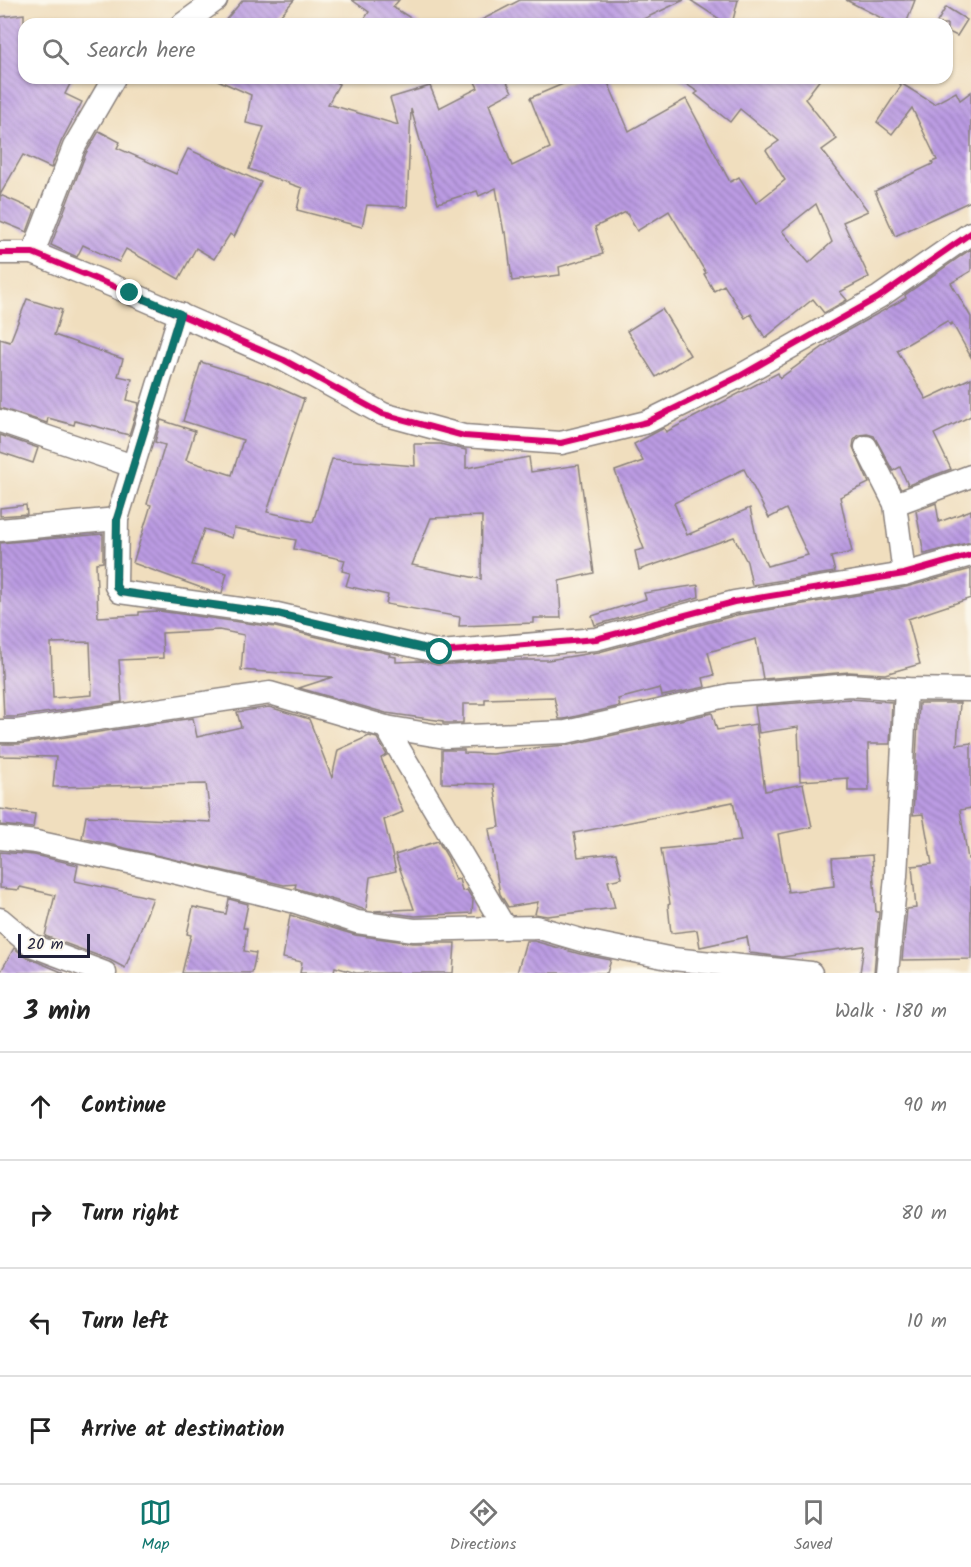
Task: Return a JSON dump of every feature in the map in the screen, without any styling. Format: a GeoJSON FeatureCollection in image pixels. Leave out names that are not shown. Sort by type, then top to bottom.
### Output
{"type":"FeatureCollection","features":[{"type":"Feature","properties":{"kind":"street"},"geometry":{"type":"LineString","coordinates":[[191,18],[215,0]]}},
{"type":"Feature","properties":{"kind":"street"},"geometry":{"type":"LineString","coordinates":[[33,253],[74,147],[111,84]]}},
{"type":"Feature","properties":{"kind":"street"},"geometry":{"type":"LineString","coordinates":[[0,253],[33,253],[180,314],[284,360],[383,414],[465,436],[561,443],[647,422],[738,377],[879,297],[971,233]]}},
{"type":"Feature","properties":{"kind":"street"},"geometry":{"type":"LineString","coordinates":[[180,314],[117,519],[116,586],[120,592],[277,614],[440,652],[596,639],[734,602],[904,574],[971,555]]}},
{"type":"Feature","properties":{"kind":"street"},"geometry":{"type":"LineString","coordinates":[[0,422],[133,466]]}},
{"type":"Feature","properties":{"kind":"street"},"geometry":{"type":"LineString","coordinates":[[866,447],[895,504],[904,574]]}},
{"type":"Feature","properties":{"kind":"street"},"geometry":{"type":"LineString","coordinates":[[895,504],[971,476]]}},
{"type":"Feature","properties":{"kind":"street"},"geometry":{"type":"LineString","coordinates":[[0,530],[117,519]]}},
{"type":"Feature","properties":{"kind":"street"},"geometry":{"type":"LineString","coordinates":[[0,731],[17,731],[270,693],[386,727],[444,737],[566,732],[730,695],[850,685],[971,690]]}},
{"type":"Feature","properties":{"kind":"street"},"geometry":{"type":"LineString","coordinates":[[887,973],[896,876],[906,689]]}},
{"type":"Feature","properties":{"kind":"street"},"geometry":{"type":"LineString","coordinates":[[386,727],[506,928]]}},
{"type":"Feature","properties":{"kind":"street"},"geometry":{"type":"LineString","coordinates":[[0,838],[36,842],[161,869],[296,902],[357,922],[414,930],[536,927],[584,941],[674,959],[810,973]]}},
{"type":"Feature","properties":{"kind":"street"},"geometry":{"type":"LineString","coordinates":[[0,920],[31,945],[105,973]]}},
{"type":"Feature","properties":{"kind":"building"},"geometry":{"type":"Polygon","coordinates":[[[243,0],[294,0],[278,18],[227,18],[243,0]]]}},
{"type":"Feature","properties":{"kind":"building"},"geometry":{"type":"Polygon","coordinates":[[[352,0],[399,0],[393,7],[410,18],[365,18],[369,12],[352,0]]]}},
{"type":"Feature","properties":{"kind":"building"},"geometry":{"type":"Polygon","coordinates":[[[520,0],[684,0],[646,18],[486,18],[520,0]]]}},
{"type":"Feature","properties":{"kind":"building"},"geometry":{"type":"Polygon","coordinates":[[[690,0],[738,0],[734,18],[718,18],[690,0]]]}},
{"type":"Feature","properties":{"kind":"building"},"geometry":{"type":"Polygon","coordinates":[[[846,0],[915,0],[908,18],[881,18],[846,0]]]}},
{"type":"Feature","properties":{"kind":"building"},"geometry":{"type":"Polygon","coordinates":[[[946,7],[967,20],[957,36],[953,34],[953,18],[940,18],[946,7]]]}},
{"type":"Feature","properties":{"kind":"building"},"geometry":{"type":"Polygon","coordinates":[[[24,14],[24,18],[18,18],[18,84],[70,84],[65,94],[82,102],[61,142],[51,168],[23,155],[0,195],[0,17],[24,14]]]}},
{"type":"Feature","properties":{"kind":"building"},"geometry":{"type":"Polygon","coordinates":[[[226,84],[339,84],[328,104],[398,125],[390,98],[430,86],[439,108],[478,88],[476,84],[508,84],[512,92],[489,104],[512,166],[550,148],[530,98],[563,84],[609,84],[629,131],[686,99],[730,182],[739,177],[756,203],[785,180],[766,150],[779,141],[740,109],[730,122],[686,84],[816,84],[805,99],[837,139],[822,150],[868,211],[843,222],[869,277],[840,292],[847,300],[824,313],[813,299],[765,338],[751,314],[745,318],[724,285],[714,291],[704,274],[706,273],[669,211],[637,231],[626,212],[595,227],[603,254],[559,267],[560,275],[512,281],[506,232],[504,233],[496,188],[479,196],[477,191],[438,203],[411,109],[407,207],[367,205],[362,227],[297,210],[302,188],[249,169],[264,127],[246,123],[251,95],[226,84]],[[816,204],[782,231],[809,263],[832,242],[816,204]]]}},
{"type":"Feature","properties":{"kind":"building"},"geometry":{"type":"Polygon","coordinates":[[[900,84],[902,84],[934,104],[956,92],[960,100],[971,92],[971,201],[895,236],[875,191],[937,160],[912,108],[892,134],[877,122],[901,86],[900,84]]]}},
{"type":"Feature","properties":{"kind":"building"},"geometry":{"type":"Polygon","coordinates":[[[99,131],[120,142],[117,148],[176,174],[188,149],[261,182],[234,237],[230,234],[214,259],[196,248],[179,279],[126,249],[119,262],[83,245],[77,257],[51,245],[86,153],[99,131]]]}},
{"type":"Feature","properties":{"kind":"building"},"geometry":{"type":"Polygon","coordinates":[[[0,195],[35,210],[27,232],[0,221],[0,195]]]}},
{"type":"Feature","properties":{"kind":"building"},"geometry":{"type":"Polygon","coordinates":[[[971,249],[971,271],[951,283],[971,317],[971,357],[952,323],[950,325],[947,321],[897,350],[926,399],[971,378],[971,416],[934,434],[951,469],[908,485],[900,467],[893,471],[874,436],[859,435],[854,440],[853,447],[869,483],[840,497],[852,552],[831,557],[835,572],[752,585],[747,562],[734,537],[639,570],[635,551],[644,549],[615,471],[643,461],[634,444],[664,428],[666,432],[778,373],[780,378],[841,334],[906,298],[905,295],[971,249]],[[744,469],[674,503],[687,535],[750,508],[759,549],[767,566],[808,555],[786,509],[769,518],[744,469]]]}},
{"type":"Feature","properties":{"kind":"building"},"geometry":{"type":"Polygon","coordinates":[[[27,299],[62,310],[54,335],[123,359],[118,376],[132,379],[127,400],[139,403],[129,435],[75,421],[74,425],[48,418],[47,423],[0,408],[0,339],[10,342],[27,299]]]}},
{"type":"Feature","properties":{"kind":"building"},"geometry":{"type":"Polygon","coordinates":[[[662,309],[690,355],[656,377],[627,331],[662,309]]]}},
{"type":"Feature","properties":{"kind":"building"},"geometry":{"type":"Polygon","coordinates":[[[201,362],[266,382],[304,399],[267,512],[313,522],[332,459],[415,466],[414,444],[440,444],[466,450],[466,468],[529,457],[531,472],[579,465],[594,573],[559,581],[561,618],[534,618],[534,623],[459,626],[460,617],[386,604],[388,595],[346,586],[350,573],[342,571],[345,560],[294,549],[296,540],[234,528],[232,538],[204,529],[192,565],[227,573],[222,593],[210,591],[133,563],[151,505],[147,504],[165,445],[155,442],[161,420],[195,431],[186,460],[232,475],[243,440],[183,421],[201,362]],[[482,516],[431,518],[412,565],[481,579],[482,516]]]}},
{"type":"Feature","properties":{"kind":"building"},"geometry":{"type":"Polygon","coordinates":[[[0,435],[38,448],[33,463],[0,452],[0,435]]]}},
{"type":"Feature","properties":{"kind":"building"},"geometry":{"type":"Polygon","coordinates":[[[936,503],[939,522],[971,510],[971,542],[924,554],[916,511],[936,503]]]}},
{"type":"Feature","properties":{"kind":"building"},"geometry":{"type":"Polygon","coordinates":[[[26,505],[27,514],[0,516],[0,508],[26,505]]]}},
{"type":"Feature","properties":{"kind":"building"},"geometry":{"type":"Polygon","coordinates":[[[103,534],[103,562],[96,563],[98,617],[139,615],[139,612],[159,611],[275,627],[390,654],[389,656],[396,657],[396,662],[421,661],[437,665],[506,660],[548,660],[599,652],[737,615],[906,587],[971,569],[971,598],[908,619],[920,664],[885,674],[849,672],[763,679],[756,639],[708,652],[714,675],[703,678],[705,687],[662,696],[660,688],[618,699],[620,706],[564,719],[559,719],[554,697],[485,699],[485,704],[463,704],[463,723],[443,723],[443,721],[386,713],[299,688],[333,677],[241,670],[244,635],[219,630],[162,633],[163,658],[119,660],[122,702],[4,717],[0,634],[0,543],[103,534]],[[90,642],[51,643],[53,698],[92,695],[90,642]]]}},
{"type":"Feature","properties":{"kind":"building"},"geometry":{"type":"Polygon","coordinates":[[[698,585],[699,597],[595,625],[592,616],[646,599],[644,593],[698,585]]]}},
{"type":"Feature","properties":{"kind":"building"},"geometry":{"type":"Polygon","coordinates":[[[850,699],[892,702],[890,744],[868,744],[869,791],[848,791],[848,778],[800,781],[798,727],[759,733],[755,706],[850,699]]]}},
{"type":"Feature","properties":{"kind":"building"},"geometry":{"type":"Polygon","coordinates":[[[919,703],[960,703],[957,745],[971,743],[971,808],[960,810],[968,859],[971,858],[971,959],[902,960],[907,909],[916,908],[912,866],[932,864],[923,814],[913,815],[919,703]]]}},
{"type":"Feature","properties":{"kind":"building"},"geometry":{"type":"Polygon","coordinates":[[[269,707],[309,719],[332,778],[338,750],[369,736],[377,738],[387,755],[381,758],[403,812],[384,820],[396,871],[370,877],[366,910],[295,888],[296,884],[284,885],[82,838],[86,816],[211,822],[206,784],[53,787],[56,757],[0,756],[0,744],[19,744],[193,718],[197,737],[241,727],[237,712],[269,707]]]}},
{"type":"Feature","properties":{"kind":"building"},"geometry":{"type":"Polygon","coordinates":[[[712,713],[717,730],[756,724],[765,791],[803,784],[812,827],[778,834],[788,892],[834,886],[832,858],[872,855],[876,912],[879,912],[874,973],[860,973],[864,946],[782,957],[750,953],[747,937],[700,947],[697,930],[671,933],[668,905],[670,904],[661,849],[741,841],[733,802],[574,833],[578,857],[616,853],[622,878],[608,881],[615,908],[547,916],[535,914],[538,902],[508,907],[500,894],[489,829],[500,827],[494,784],[442,783],[442,750],[492,754],[569,745],[712,713]]]}},
{"type":"Feature","properties":{"kind":"building"},"geometry":{"type":"Polygon","coordinates":[[[0,809],[35,814],[33,828],[0,825],[0,809]]]}},
{"type":"Feature","properties":{"kind":"building"},"geometry":{"type":"Polygon","coordinates":[[[438,841],[448,858],[455,880],[459,879],[462,891],[467,890],[473,900],[472,913],[415,916],[374,911],[414,909],[395,855],[438,841]]]}},
{"type":"Feature","properties":{"kind":"building"},"geometry":{"type":"Polygon","coordinates":[[[0,852],[34,855],[78,865],[75,881],[153,898],[125,968],[110,960],[45,936],[55,895],[20,887],[19,890],[0,888],[0,852]]]}},
{"type":"Feature","properties":{"kind":"building"},"geometry":{"type":"Polygon","coordinates":[[[229,899],[248,904],[243,928],[247,928],[244,951],[256,953],[252,973],[182,973],[191,935],[187,934],[193,907],[226,914],[229,899]]]}},
{"type":"Feature","properties":{"kind":"building"},"geometry":{"type":"Polygon","coordinates":[[[290,915],[355,935],[412,943],[455,943],[453,973],[356,973],[335,967],[334,973],[300,973],[302,962],[283,958],[290,915]]]}},
{"type":"Feature","properties":{"kind":"building"},"geometry":{"type":"Polygon","coordinates":[[[526,941],[611,960],[607,973],[517,973],[526,941]]]}},
{"type":"Feature","properties":{"kind":"building"},"geometry":{"type":"Polygon","coordinates":[[[14,948],[26,957],[64,973],[0,973],[14,948]]]}},
{"type":"Feature","properties":{"kind":"cycle path"},"geometry":{"type":"LineString","coordinates":[[0,253],[33,253],[130,293],[284,360],[383,414],[464,436],[561,443],[647,422],[738,377],[879,297],[971,233]]}},
{"type":"Feature","properties":{"kind":"cycle path"},"geometry":{"type":"LineString","coordinates":[[180,314],[117,519],[116,586],[120,592],[277,614],[440,652],[596,639],[734,602],[904,574],[971,555]]}},
{"type":"Feature","properties":{"kind":"route"},"geometry":{"type":"LineString","coordinates":[[130,293],[180,314],[117,519],[116,586],[120,592],[277,614],[440,652]]}}]}
